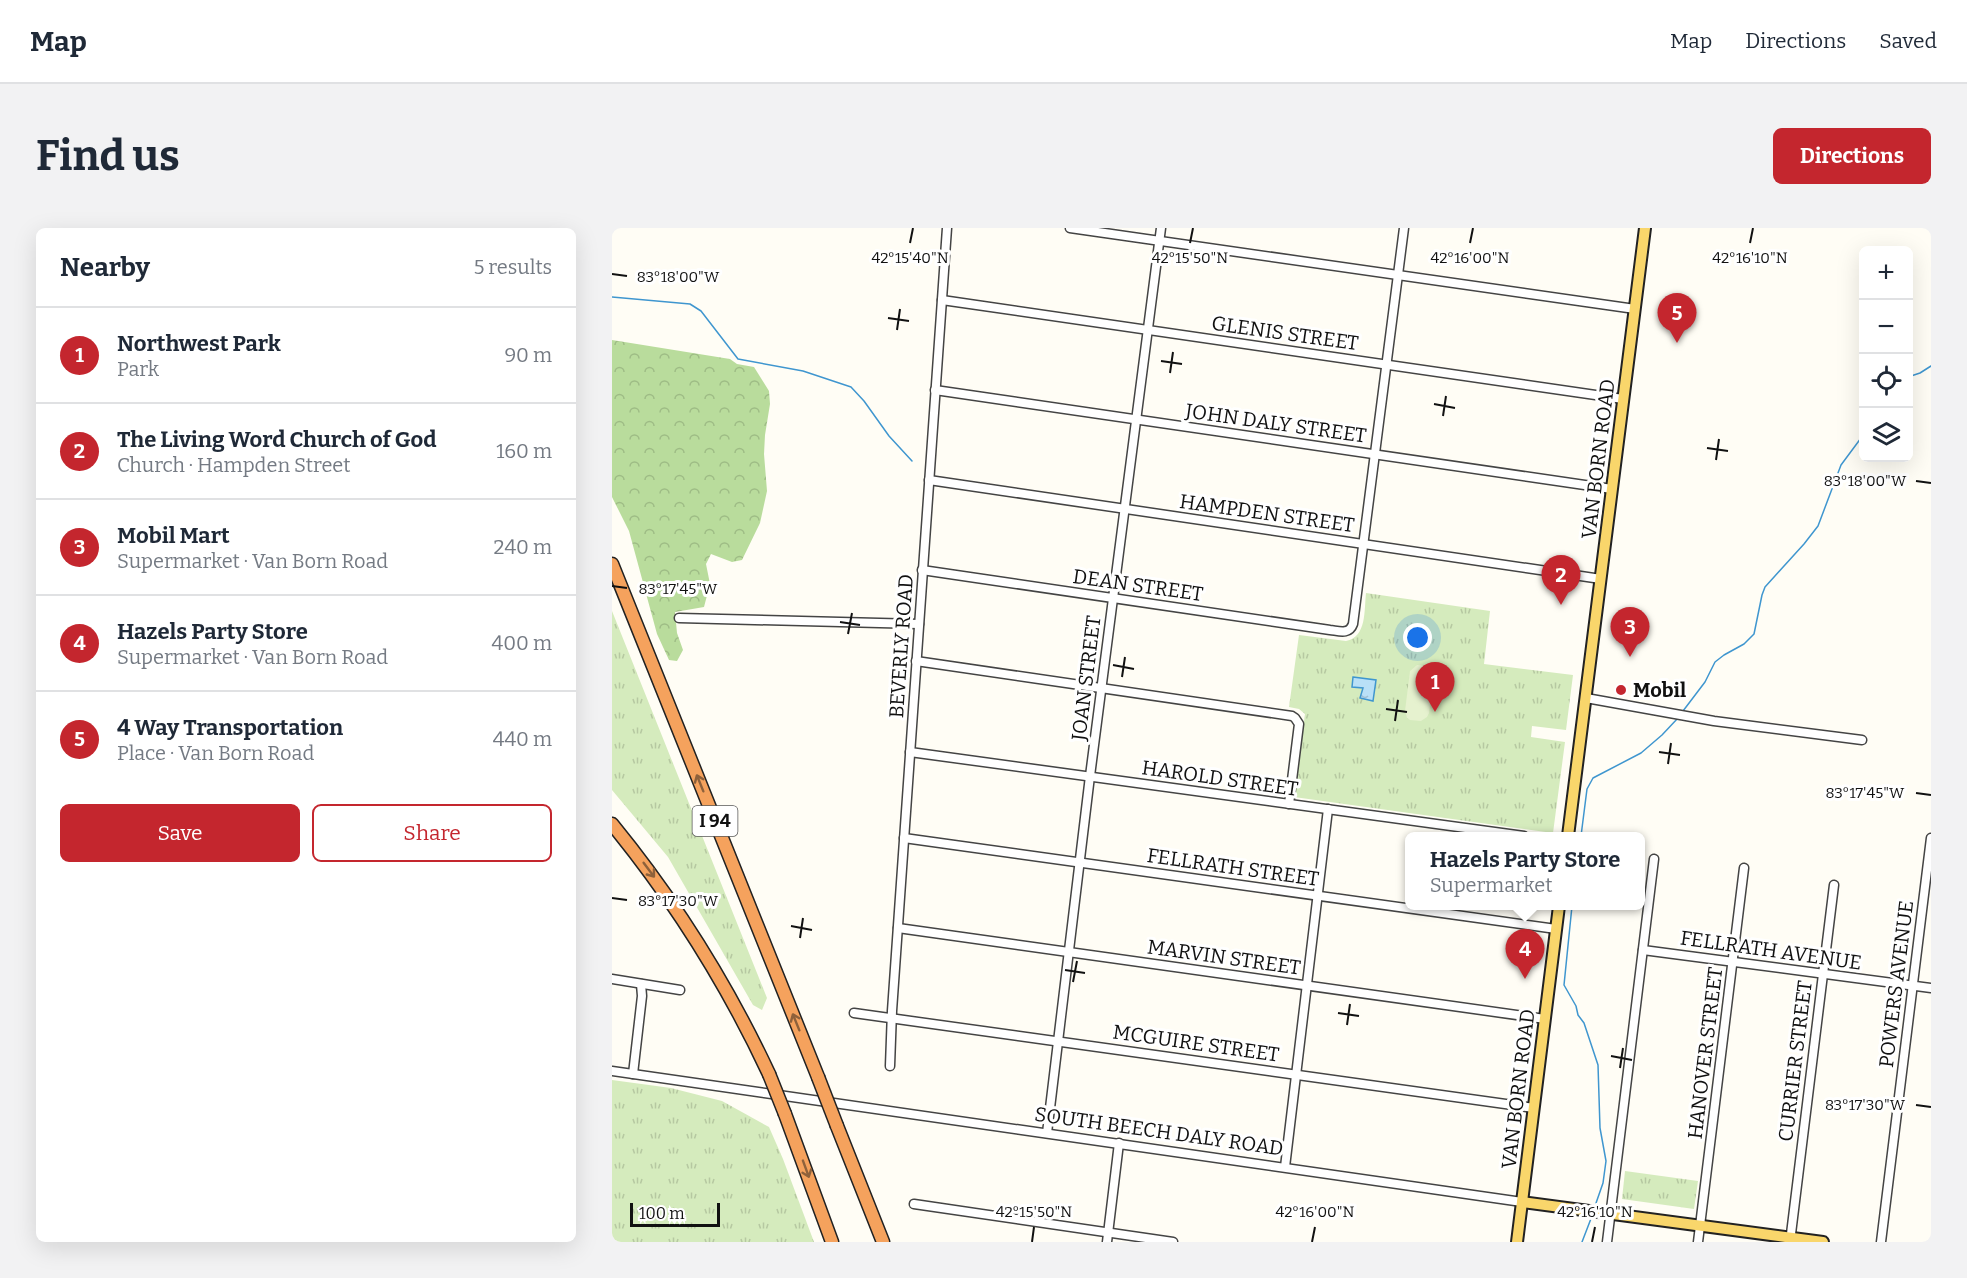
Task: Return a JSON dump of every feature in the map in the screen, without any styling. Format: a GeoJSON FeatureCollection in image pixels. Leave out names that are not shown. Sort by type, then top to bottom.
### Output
{"type":"FeatureCollection","features":[{"type":"Feature","properties":{"kind":"highway","name":"I 94"},"geometry":{"type":"LineString","coordinates":[[612,564],[883,1242]]}},
{"type":"Feature","properties":{"kind":"highway"},"geometry":{"type":"LineString","coordinates":[[612,824],[650,870],[692,932],[744,1020],[785,1114],[832,1242]]}},
{"type":"Feature","properties":{"kind":"main road","name":"VAN BORN ROAD"},"geometry":{"type":"LineString","coordinates":[[1569,832],[1645,228]]}},
{"type":"Feature","properties":{"kind":"main road","name":"VAN BORN ROAD"},"geometry":{"type":"LineString","coordinates":[[1517,1242],[1558,910]]}},
{"type":"Feature","properties":{"kind":"main road","name":"SOUTH BEECH DALY ROAD"},"geometry":{"type":"LineString","coordinates":[[1522,1202],[1790,1240],[1822,1242]]}},
{"type":"Feature","properties":{"kind":"street","name":"BEVERLY ROAD"},"geometry":{"type":"LineString","coordinates":[[890,1066],[947,228]]}},
{"type":"Feature","properties":{"kind":"street"},"geometry":{"type":"LineString","coordinates":[[1070,228],[1635,309]]}},
{"type":"Feature","properties":{"kind":"street","name":"JOAN STREET"},"geometry":{"type":"LineString","coordinates":[[1047,1133],[1090,776],[1161,228]]}},
{"type":"Feature","properties":{"kind":"street"},"geometry":{"type":"LineString","coordinates":[[1363,544],[1404,228]]}},
{"type":"Feature","properties":{"kind":"street","name":"GLENIS STREET"},"geometry":{"type":"LineString","coordinates":[[942,300],[1623,399]]}},
{"type":"Feature","properties":{"kind":"street","name":"JOHN DALY STREET"},"geometry":{"type":"LineString","coordinates":[[935,390],[1612,489]]}},
{"type":"Feature","properties":{"kind":"street","name":"HAMPDEN STREET"},"geometry":{"type":"LineString","coordinates":[[929,480],[1601,579]]}},
{"type":"Feature","properties":{"kind":"street","name":"DEAN STREET"},"geometry":{"type":"LineString","coordinates":[[922,570],[1345,632],[1353,624],[1363,544]]}},
{"type":"Feature","properties":{"kind":"street"},"geometry":{"type":"LineString","coordinates":[[679,618],[919,624]]}},
{"type":"Feature","properties":{"kind":"street"},"geometry":{"type":"LineString","coordinates":[[916,661],[1292,716],[1299,724],[1289,804]]}},
{"type":"Feature","properties":{"kind":"street"},"geometry":{"type":"LineString","coordinates":[[1586,698],[1714,721],[1862,740]]}},
{"type":"Feature","properties":{"kind":"street","name":"HAROLD STREET"},"geometry":{"type":"LineString","coordinates":[[910,752],[1489,832]]}},
{"type":"Feature","properties":{"kind":"street"},"geometry":{"type":"LineString","coordinates":[[1285,1167],[1328,809]]}},
{"type":"Feature","properties":{"kind":"street","name":"FELLRATH STREET"},"geometry":{"type":"LineString","coordinates":[[904,838],[1405,907]]}},
{"type":"Feature","properties":{"kind":"street","name":"POWERS AVENUE"},"geometry":{"type":"LineString","coordinates":[[1881,1242],[1931,838]]}},
{"type":"Feature","properties":{"kind":"street"},"geometry":{"type":"LineString","coordinates":[[1607,1242],[1654,859]]}},
{"type":"Feature","properties":{"kind":"street","name":"HANOVER STREET"},"geometry":{"type":"LineString","coordinates":[[1698,1242],[1744,868]]}},
{"type":"Feature","properties":{"kind":"street","name":"CURRIER STREET"},"geometry":{"type":"LineString","coordinates":[[1790,1240],[1834,885]]}},
{"type":"Feature","properties":{"kind":"street","name":"FELLRATH STREET"},"geometry":{"type":"LineString","coordinates":[[1423,910],[1556,929]]}},
{"type":"Feature","properties":{"kind":"street","name":"MARVIN STREET"},"geometry":{"type":"LineString","coordinates":[[898,928],[1545,1019]]}},
{"type":"Feature","properties":{"kind":"street","name":"FELLRATH AVENUE"},"geometry":{"type":"LineString","coordinates":[[1643,950],[1931,988]]}},
{"type":"Feature","properties":{"kind":"street"},"geometry":{"type":"LineString","coordinates":[[612,979],[680,990]]}},
{"type":"Feature","properties":{"kind":"street"},"geometry":{"type":"LineString","coordinates":[[633,1074],[642,996],[641,984]]}},
{"type":"Feature","properties":{"kind":"street","name":"MCGUIRE STREET"},"geometry":{"type":"LineString","coordinates":[[854,1013],[1534,1108]]}},
{"type":"Feature","properties":{"kind":"street","name":"SOUTH BEECH DALY ROAD"},"geometry":{"type":"LineString","coordinates":[[612,1071],[1522,1202]]}},
{"type":"Feature","properties":{"kind":"street"},"geometry":{"type":"LineString","coordinates":[[1108,1237],[1119,1143]]}},
{"type":"Feature","properties":{"kind":"street"},"geometry":{"type":"LineString","coordinates":[[914,1204],[1108,1237],[1173,1242]]}},
{"type":"Feature","properties":{"kind":"green space"},"geometry":{"type":"Polygon","coordinates":[[[612,340],[730,359],[737,364],[754,367],[769,391],[770,404],[764,454],[767,491],[760,523],[742,560],[732,562],[711,554],[706,564],[710,584],[704,607],[675,612],[677,633],[683,650],[677,661],[669,660],[657,634],[629,531],[612,497],[612,340]]]}},
{"type":"Feature","properties":{"kind":"green space"},"geometry":{"type":"Polygon","coordinates":[[[1366,593],[1490,611],[1484,664],[1573,675],[1566,730],[1532,726],[1531,737],[1565,742],[1553,832],[1294,797],[1305,714],[1299,709],[1289,707],[1299,635],[1346,641],[1358,634],[1364,615],[1366,593]]]}},
{"type":"Feature","properties":{"kind":"green space"},"geometry":{"type":"Polygon","coordinates":[[[612,611],[767,998],[762,1010],[753,1005],[668,857],[612,790],[612,611]]]}},
{"type":"Feature","properties":{"kind":"green space"},"geometry":{"type":"Polygon","coordinates":[[[1417,665],[1429,666],[1434,674],[1429,713],[1421,721],[1410,720],[1405,711],[1410,671],[1417,665]]]}},
{"type":"Feature","properties":{"kind":"green space"},"geometry":{"type":"Polygon","coordinates":[[[612,1080],[671,1088],[722,1101],[769,1127],[814,1242],[612,1242],[612,1080]]]}},
{"type":"Feature","properties":{"kind":"green space"},"geometry":{"type":"Polygon","coordinates":[[[1625,1171],[1698,1181],[1694,1209],[1622,1199],[1625,1171]]]}},
{"type":"Feature","properties":{"kind":"water"},"geometry":{"type":"Polygon","coordinates":[[[1353,677],[1376,680],[1373,701],[1360,698],[1363,688],[1352,687],[1353,677]]]}},
{"type":"Feature","properties":{"kind":"waterway"},"geometry":{"type":"LineString","coordinates":[[612,297],[690,304],[701,311],[738,359],[803,371],[851,387],[889,436],[912,461]]}},
{"type":"Feature","properties":{"kind":"waterway"},"geometry":{"type":"LineString","coordinates":[[1913,375],[1931,366]]}},
{"type":"Feature","properties":{"kind":"waterway"},"geometry":{"type":"LineString","coordinates":[[1683,711],[1705,682],[1715,662],[1744,644],[1754,634],[1765,587],[1818,526],[1841,465],[1859,441]]}},
{"type":"Feature","properties":{"kind":"waterway"},"geometry":{"type":"LineString","coordinates":[[1582,832],[1587,789],[1593,778],[1641,753],[1678,718]]}},
{"type":"Feature","properties":{"kind":"waterway"},"geometry":{"type":"LineString","coordinates":[[1572,910],[1564,985],[1584,1023],[1598,1065],[1600,1128],[1606,1161],[1603,1183],[1595,1206]]}},
{"type":"Feature","properties":{"kind":"waterway"},"geometry":{"type":"LineString","coordinates":[[1582,1242],[1592,1216]]}},
{"type":"Feature","properties":{"kind":"place","name":"4 Way Transportation"},"geometry":{"type":"Point","coordinates":[1677,343]}},
{"type":"Feature","properties":{"kind":"place","name":"The Living Word Church of God"},"geometry":{"type":"Point","coordinates":[1561,605]}},
{"type":"Feature","properties":{"kind":"place","name":"Mobil Mart"},"geometry":{"type":"Point","coordinates":[1630,657]}},
{"type":"Feature","properties":{"kind":"place","name":"Mobil"},"geometry":{"type":"Point","coordinates":[1621,690]}},
{"type":"Feature","properties":{"kind":"place","name":"Northwest Park"},"geometry":{"type":"Point","coordinates":[1435,712]}},
{"type":"Feature","properties":{"kind":"place","name":"Hazels Party Store"},"geometry":{"type":"Point","coordinates":[1525,979]}}]}
